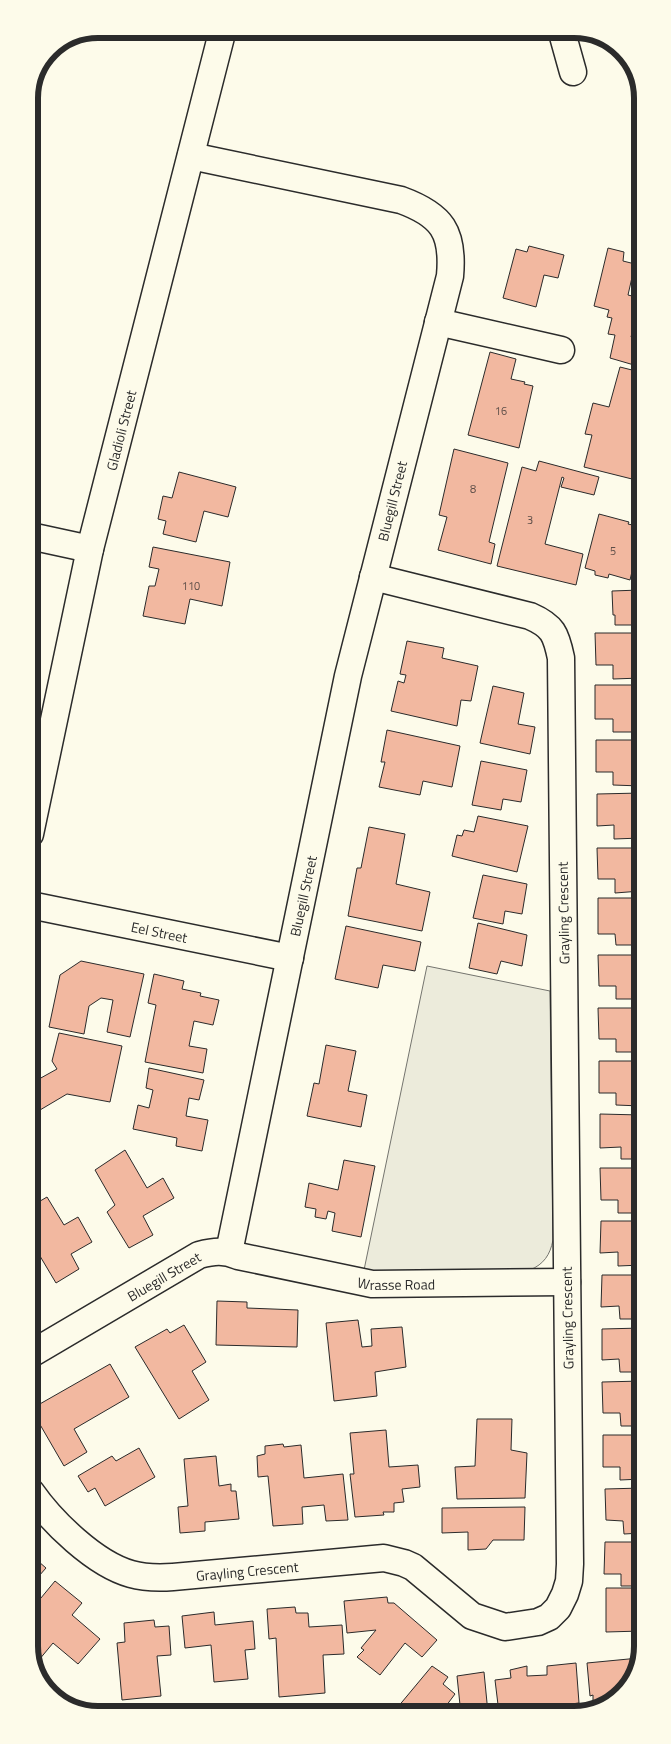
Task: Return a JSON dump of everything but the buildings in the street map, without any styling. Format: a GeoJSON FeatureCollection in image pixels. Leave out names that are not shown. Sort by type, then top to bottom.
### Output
{"type":"FeatureCollection","features":[{"type":"Feature","properties":{"kind":"street","name":"Gladioli Street"},"geometry":{"type":"LineString","coordinates":[[38,796],[90,549],[221,38]]}},
{"type":"Feature","properties":{"kind":"street"},"geometry":{"type":"LineString","coordinates":[[563,38],[572,72]]}},
{"type":"Feature","properties":{"kind":"street","name":"Bluegill Street"},"geometry":{"type":"LineString","coordinates":[[38,1350],[200,1255],[213,1251],[229,1252],[348,676],[450,276],[452,257],[450,242],[433,215],[421,207],[401,200],[192,156]]}},
{"type":"Feature","properties":{"kind":"street"},"geometry":{"type":"LineString","coordinates":[[438,322],[560,350]]}},
{"type":"Feature","properties":{"kind":"street"},"geometry":{"type":"LineString","coordinates":[[38,538],[90,549]]}},
{"type":"Feature","properties":{"kind":"street","name":"Grayling Crescent"},"geometry":{"type":"LineString","coordinates":[[38,1502],[58,1524],[101,1561],[130,1574],[151,1578],[384,1558],[404,1562],[413,1567],[472,1616],[505,1627],[538,1622],[549,1616],[558,1608],[565,1594],[569,1581],[561,658],[557,639],[552,629],[544,621],[373,577]]}},
{"type":"Feature","properties":{"kind":"street","name":"Eel Street"},"geometry":{"type":"LineString","coordinates":[[38,907],[290,958]]}},
{"type":"Feature","properties":{"kind":"street","name":"Wrasse Road"},"geometry":{"type":"LineString","coordinates":[[229,1252],[238,1256],[372,1284],[567,1282]]}},
{"type":"Feature","properties":{"kind":"shaded area"},"geometry":{"type":"Polygon","coordinates":[[[427,966],[550,991],[553,1240],[546,1258],[530,1270],[377,1273],[364,1270],[427,966]]]}}]}
